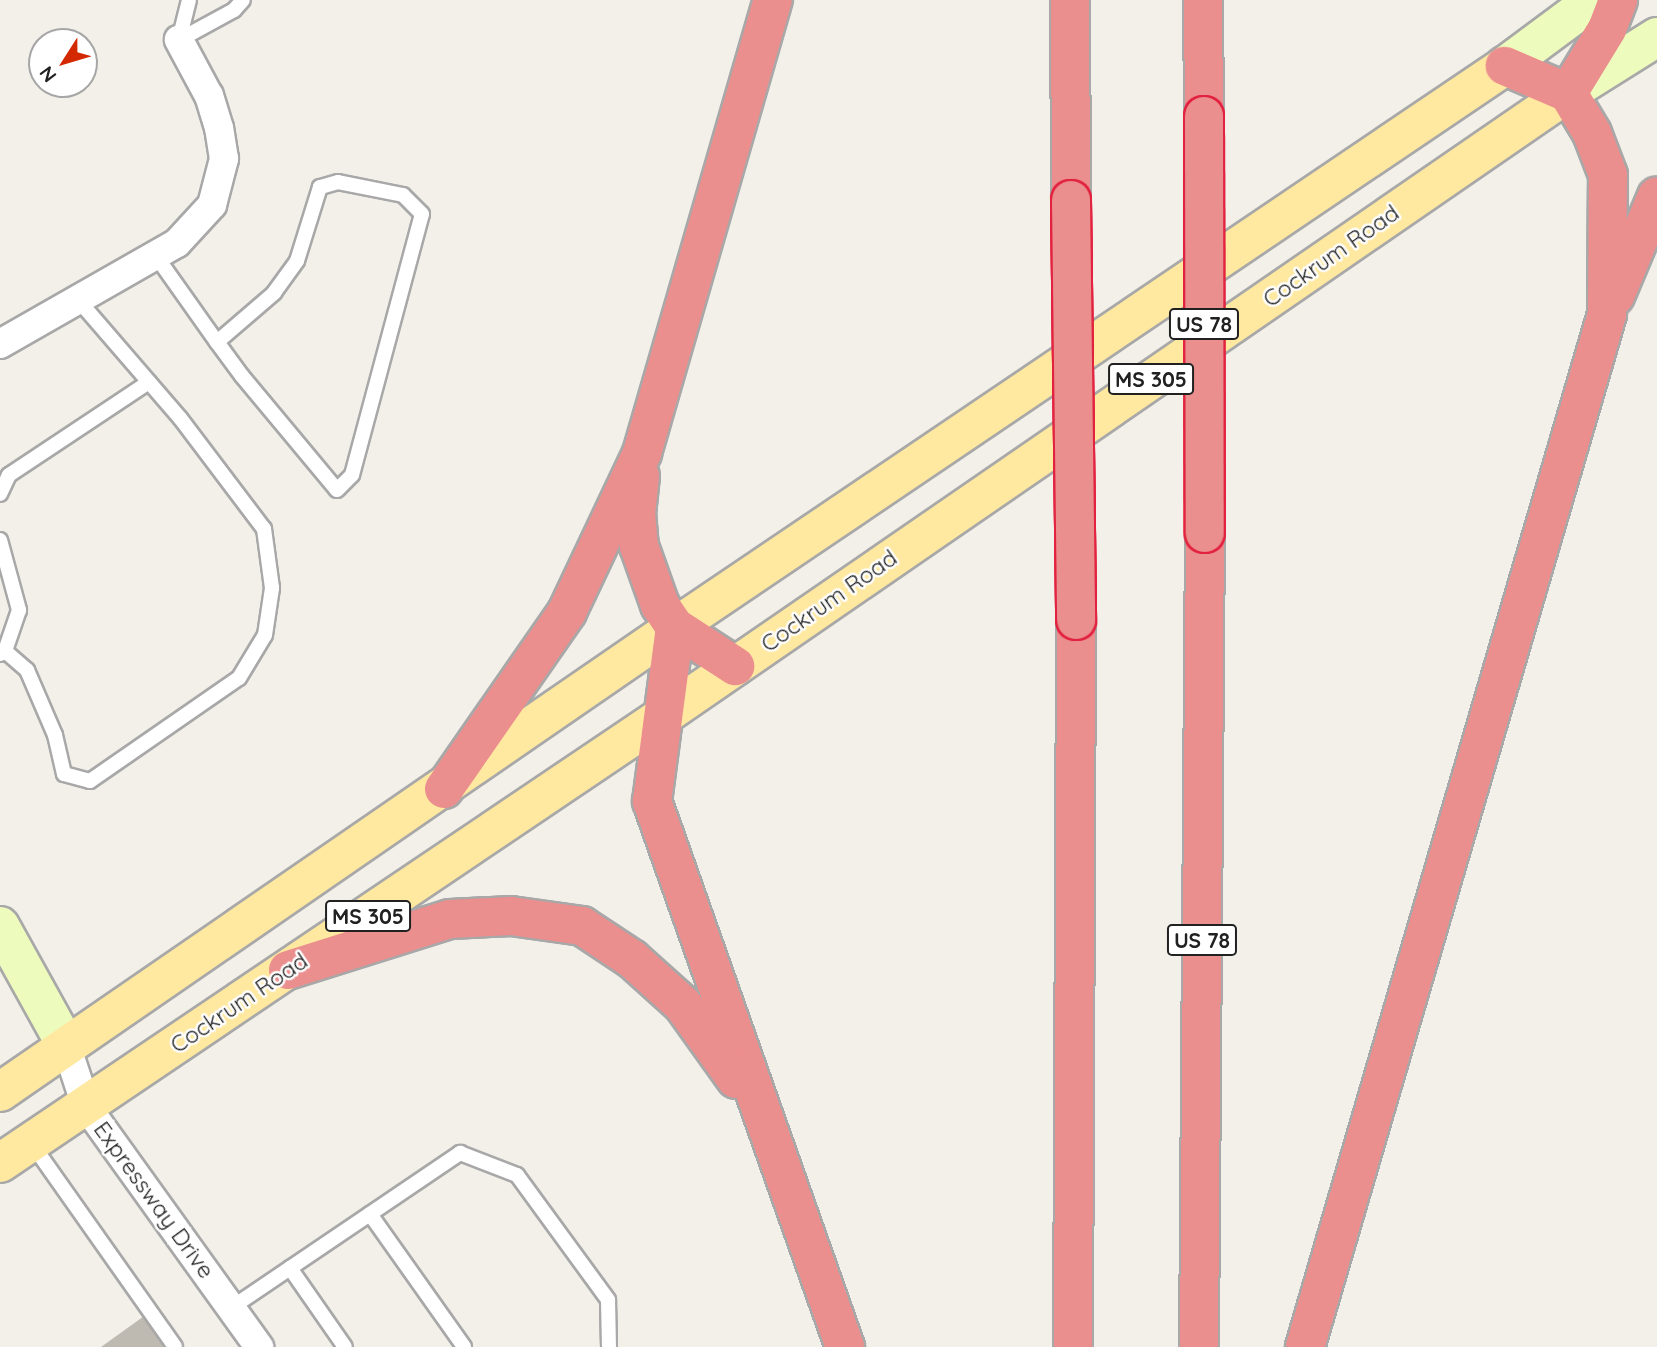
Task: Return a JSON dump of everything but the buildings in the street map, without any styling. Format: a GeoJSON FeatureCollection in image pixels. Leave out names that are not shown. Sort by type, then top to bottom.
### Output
{"type":"FeatureCollection","features":[{"type":"Feature","properties":{"kind":"highway"},"geometry":{"type":"LineString","coordinates":[[444,789],[568,612],[642,453],[773,0]]}},
{"type":"Feature","properties":{"kind":"highway"},"geometry":{"type":"LineString","coordinates":[[1070,0],[1076,620],[1073,1347]]}},
{"type":"Feature","properties":{"kind":"highway","name":"US 78"},"geometry":{"type":"LineString","coordinates":[[1199,1347],[1205,533],[1203,0]]}},
{"type":"Feature","properties":{"kind":"highway"},"geometry":{"type":"LineString","coordinates":[[1568,93],[1608,29],[1619,0]]}},
{"type":"Feature","properties":{"kind":"highway"},"geometry":{"type":"LineString","coordinates":[[1505,66],[1568,93],[1592,133],[1608,175],[1607,314]]}},
{"type":"Feature","properties":{"kind":"highway"},"geometry":{"type":"LineString","coordinates":[[1305,1347],[1607,314],[1657,196]]}},
{"type":"Feature","properties":{"kind":"highway"},"geometry":{"type":"LineString","coordinates":[[642,453],[636,513],[639,546],[660,605],[675,627],[734,666]]}},
{"type":"Feature","properties":{"kind":"highway"},"geometry":{"type":"LineString","coordinates":[[675,627],[660,718],[652,801],[845,1347]]}},
{"type":"Feature","properties":{"kind":"highway"},"geometry":{"type":"LineString","coordinates":[[288,971],[450,919],[511,916],[582,926],[632,959],[682,1005],[761,1115]]}},
{"type":"Feature","properties":{"kind":"main road","name":"MS 305"},"geometry":{"type":"LineString","coordinates":[[0,1092],[444,789],[675,627],[1505,66],[1594,0]]}},
{"type":"Feature","properties":{"kind":"main road","name":"Cockrum Road"},"geometry":{"type":"LineString","coordinates":[[15,1153],[660,718],[1568,93],[1657,37]]}},
{"type":"Feature","properties":{"kind":"main road"},"geometry":{"type":"LineString","coordinates":[[0,926],[66,1045]]}},
{"type":"Feature","properties":{"kind":"street"},"geometry":{"type":"LineString","coordinates":[[0,344],[156,256],[197,226],[212,205],[223,172],[219,128],[209,96],[178,40]]}},
{"type":"Feature","properties":{"kind":"street","name":"Expressway Drive"},"geometry":{"type":"LineString","coordinates":[[66,1045],[86,1106],[259,1347]]}},
{"type":"Feature","properties":{"kind":"lane"},"geometry":{"type":"LineString","coordinates":[[178,40],[189,0]]}},
{"type":"Feature","properties":{"kind":"lane"},"geometry":{"type":"LineString","coordinates":[[178,40],[234,10],[243,0]]}},
{"type":"Feature","properties":{"kind":"lane"},"geometry":{"type":"LineString","coordinates":[[156,256],[217,342],[337,490],[352,475],[422,214],[403,195],[338,182],[320,187],[297,261],[274,293],[217,342]]}},
{"type":"Feature","properties":{"kind":"lane"},"geometry":{"type":"LineString","coordinates":[[0,540],[19,610],[2,652],[27,670],[55,735],[64,774],[90,781],[239,678],[265,635],[271,588],[264,529],[149,382],[79,301]]}},
{"type":"Feature","properties":{"kind":"lane"},"geometry":{"type":"LineString","coordinates":[[0,494],[9,475],[149,382]]}},
{"type":"Feature","properties":{"kind":"lane"},"geometry":{"type":"LineString","coordinates":[[15,1153],[175,1347]]}},
{"type":"Feature","properties":{"kind":"lane"},"geometry":{"type":"LineString","coordinates":[[231,1308],[460,1153],[517,1175],[608,1300],[609,1347]]}},
{"type":"Feature","properties":{"kind":"lane"},"geometry":{"type":"LineString","coordinates":[[370,1214],[464,1347]]}},
{"type":"Feature","properties":{"kind":"lane"},"geometry":{"type":"LineString","coordinates":[[290,1268],[345,1347]]}}]}
